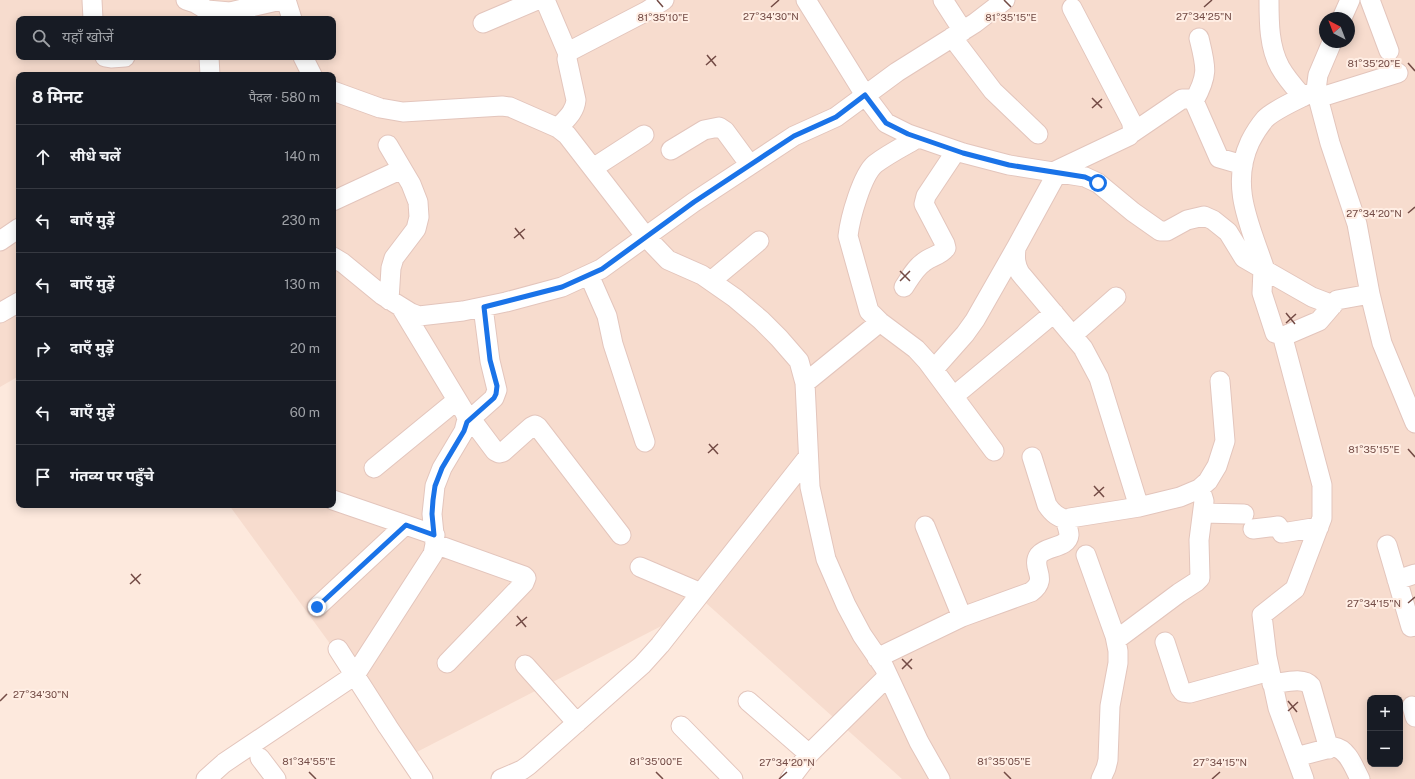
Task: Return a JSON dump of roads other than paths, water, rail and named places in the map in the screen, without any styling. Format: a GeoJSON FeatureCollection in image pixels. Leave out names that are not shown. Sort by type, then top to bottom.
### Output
{"type":"FeatureCollection","features":[{"type":"Feature","properties":{"kind":"street"},"geometry":{"type":"LineString","coordinates":[[92,0],[93,16]]}},
{"type":"Feature","properties":{"kind":"street"},"geometry":{"type":"LineString","coordinates":[[186,0],[207,10],[281,0]]}},
{"type":"Feature","properties":{"kind":"street"},"geometry":{"type":"LineString","coordinates":[[286,0],[291,16]]}},
{"type":"Feature","properties":{"kind":"street"},"geometry":{"type":"LineString","coordinates":[[483,23],[537,0]]}},
{"type":"Feature","properties":{"kind":"street"},"geometry":{"type":"LineString","coordinates":[[545,0],[568,54],[567,59],[576,100],[574,111],[558,128]]}},
{"type":"Feature","properties":{"kind":"street"},"geometry":{"type":"LineString","coordinates":[[568,54],[570,51],[648,11],[664,0]]}},
{"type":"Feature","properties":{"kind":"street"},"geometry":{"type":"LineString","coordinates":[[806,0],[865,95],[886,123],[908,134],[956,151],[1009,165],[1085,177],[1098,183],[1133,212],[1160,231],[1167,231],[1188,220],[1204,216],[1213,220],[1228,232],[1244,258],[1312,297],[1333,305]]}},
{"type":"Feature","properties":{"kind":"street"},"geometry":{"type":"LineString","coordinates":[[943,0],[957,34],[993,91],[1038,134]]}},
{"type":"Feature","properties":{"kind":"street"},"geometry":{"type":"LineString","coordinates":[[336,259],[395,303],[419,316],[484,307],[562,287],[602,269],[694,202],[794,136],[836,117],[897,72],[957,34],[1006,0]]}},
{"type":"Feature","properties":{"kind":"street"},"geometry":{"type":"LineString","coordinates":[[1269,0],[1269,27],[1275,57],[1280,69],[1312,95],[1357,224],[1370,294],[1382,343],[1415,423]]}},
{"type":"Feature","properties":{"kind":"street"},"geometry":{"type":"LineString","coordinates":[[1345,12],[1350,0]]}},
{"type":"Feature","properties":{"kind":"street"},"geometry":{"type":"LineString","coordinates":[[1370,0],[1388,51]]}},
{"type":"Feature","properties":{"kind":"street"},"geometry":{"type":"LineString","coordinates":[[1072,8],[1131,121],[1133,127],[1132,132]]}},
{"type":"Feature","properties":{"kind":"street"},"geometry":{"type":"LineString","coordinates":[[1194,101],[1204,80],[1206,67],[1199,38]]}},
{"type":"Feature","properties":{"kind":"street"},"geometry":{"type":"LineString","coordinates":[[1312,95],[1318,75],[1329,48]]}},
{"type":"Feature","properties":{"kind":"street"},"geometry":{"type":"LineString","coordinates":[[209,60],[210,72]]}},
{"type":"Feature","properties":{"kind":"street"},"geometry":{"type":"LineString","coordinates":[[304,60],[310,72]]}},
{"type":"Feature","properties":{"kind":"street"},"geometry":{"type":"LineString","coordinates":[[1370,294],[1337,300],[1319,321],[1284,336],[1275,332],[1262,294],[1264,269],[1244,207],[1241,192],[1241,175],[1246,151],[1255,133],[1266,119],[1277,111],[1312,95],[1398,73]]}},
{"type":"Feature","properties":{"kind":"street"},"geometry":{"type":"LineString","coordinates":[[336,92],[380,108],[403,112],[502,106],[510,107],[558,128],[567,135],[646,237],[668,260],[702,275],[711,281],[735,298],[761,320],[779,338],[799,361],[805,383],[810,488],[826,559],[846,605],[862,635],[888,676],[919,742],[940,779]]}},
{"type":"Feature","properties":{"kind":"street"},"geometry":{"type":"LineString","coordinates":[[934,369],[965,334],[975,320],[1016,248],[1055,173],[1129,136],[1132,132],[1182,99],[1190,99],[1194,101],[1219,158],[1243,165]]}},
{"type":"Feature","properties":{"kind":"street"},"geometry":{"type":"LineString","coordinates":[[671,150],[704,130],[719,127],[725,131],[750,165]]}},
{"type":"Feature","properties":{"kind":"street"},"geometry":{"type":"LineString","coordinates":[[593,168],[644,134]]}},
{"type":"Feature","properties":{"kind":"street"},"geometry":{"type":"LineString","coordinates":[[918,138],[875,164],[868,172],[863,180],[849,227],[848,236],[869,311],[880,322],[916,349],[934,369],[994,451]]}},
{"type":"Feature","properties":{"kind":"street"},"geometry":{"type":"LineString","coordinates":[[388,145],[411,184],[418,202],[419,218],[416,229],[394,258],[391,268],[395,303],[457,400],[467,419],[495,451],[498,453],[503,452],[531,427],[535,425],[538,426],[621,534]]}},
{"type":"Feature","properties":{"kind":"street"},"geometry":{"type":"LineString","coordinates":[[904,287],[923,262],[942,253],[946,248],[924,204],[926,196],[956,151]]}},
{"type":"Feature","properties":{"kind":"street"},"geometry":{"type":"LineString","coordinates":[[336,199],[402,169]]}},
{"type":"Feature","properties":{"kind":"street"},"geometry":{"type":"LineString","coordinates":[[0,241],[16,230]]}},
{"type":"Feature","properties":{"kind":"street"},"geometry":{"type":"LineString","coordinates":[[711,281],[759,241]]}},
{"type":"Feature","properties":{"kind":"street"},"geometry":{"type":"LineString","coordinates":[[1016,248],[1016,264],[1020,273],[1083,348],[1100,378],[1139,506]]}},
{"type":"Feature","properties":{"kind":"street"},"geometry":{"type":"LineString","coordinates":[[589,275],[607,316],[613,344],[645,442]]}},
{"type":"Feature","properties":{"kind":"street"},"geometry":{"type":"LineString","coordinates":[[1073,335],[1116,297]]}},
{"type":"Feature","properties":{"kind":"street"},"geometry":{"type":"LineString","coordinates":[[206,779],[224,763],[355,675],[433,554],[435,539],[432,514],[435,486],[442,468],[469,421],[494,398],[497,390],[490,360],[484,307]]}},
{"type":"Feature","properties":{"kind":"street"},"geometry":{"type":"LineString","coordinates":[[954,396],[1054,313]]}},
{"type":"Feature","properties":{"kind":"street"},"geometry":{"type":"LineString","coordinates":[[805,383],[880,322]]}},
{"type":"Feature","properties":{"kind":"street"},"geometry":{"type":"LineString","coordinates":[[1284,336],[1284,342],[1322,484],[1322,518],[1295,589],[1262,615],[1271,678],[1282,722],[1304,779]]}},
{"type":"Feature","properties":{"kind":"street"},"geometry":{"type":"LineString","coordinates":[[1032,457],[1047,505],[1057,516],[1067,520],[1070,518],[1180,497],[1200,488],[1208,481],[1217,466],[1225,441],[1220,381]]}},
{"type":"Feature","properties":{"kind":"street"},"geometry":{"type":"LineString","coordinates":[[374,468],[457,400]]}},
{"type":"Feature","properties":{"kind":"street"},"geometry":{"type":"LineString","coordinates":[[501,779],[529,765],[642,665],[660,645],[808,457]]}},
{"type":"Feature","properties":{"kind":"street"},"geometry":{"type":"LineString","coordinates":[[1116,640],[1199,580],[1201,574],[1199,540],[1204,501],[1200,488]]}},
{"type":"Feature","properties":{"kind":"street"},"geometry":{"type":"LineString","coordinates":[[336,501],[406,525],[526,578],[524,583],[447,663]]}},
{"type":"Feature","properties":{"kind":"street"},"geometry":{"type":"LineString","coordinates":[[1203,513],[1278,526],[1282,533],[1319,527]]}},
{"type":"Feature","properties":{"kind":"street"},"geometry":{"type":"LineString","coordinates":[[878,658],[962,617],[1031,592],[1039,584],[1040,578],[1037,562],[1038,557],[1041,553],[1066,542],[1069,534],[1066,522],[1067,520]]}},
{"type":"Feature","properties":{"kind":"street"},"geometry":{"type":"LineString","coordinates":[[317,607],[406,525]]}},
{"type":"Feature","properties":{"kind":"street"},"geometry":{"type":"LineString","coordinates":[[925,526],[962,617]]}},
{"type":"Feature","properties":{"kind":"street"},"geometry":{"type":"LineString","coordinates":[[1387,545],[1406,577],[1411,627]]}},
{"type":"Feature","properties":{"kind":"street"},"geometry":{"type":"LineString","coordinates":[[1086,555],[1116,640],[1118,650],[1118,664],[1110,706],[1108,760],[1101,779]]}},
{"type":"Feature","properties":{"kind":"street"},"geometry":{"type":"LineString","coordinates":[[640,567],[701,593]]}},
{"type":"Feature","properties":{"kind":"street"},"geometry":{"type":"LineString","coordinates":[[1165,642],[1180,688],[1183,692],[1190,693],[1271,678],[1302,680],[1308,682],[1311,686],[1329,749]]}},
{"type":"Feature","properties":{"kind":"street"},"geometry":{"type":"LineString","coordinates":[[338,649],[423,779]]}},
{"type":"Feature","properties":{"kind":"street"},"geometry":{"type":"LineString","coordinates":[[525,665],[576,723]]}},
{"type":"Feature","properties":{"kind":"street"},"geometry":{"type":"LineString","coordinates":[[790,779],[809,754],[888,676]]}},
{"type":"Feature","properties":{"kind":"street"},"geometry":{"type":"LineString","coordinates":[[748,701],[809,754]]}},
{"type":"Feature","properties":{"kind":"street"},"geometry":{"type":"LineString","coordinates":[[681,726],[733,779]]}},
{"type":"Feature","properties":{"kind":"street"},"geometry":{"type":"LineString","coordinates":[[1296,757],[1334,747],[1342,750],[1360,779]]}},
{"type":"Feature","properties":{"kind":"street"},"geometry":{"type":"LineString","coordinates":[[260,758],[276,779]]}}]}
